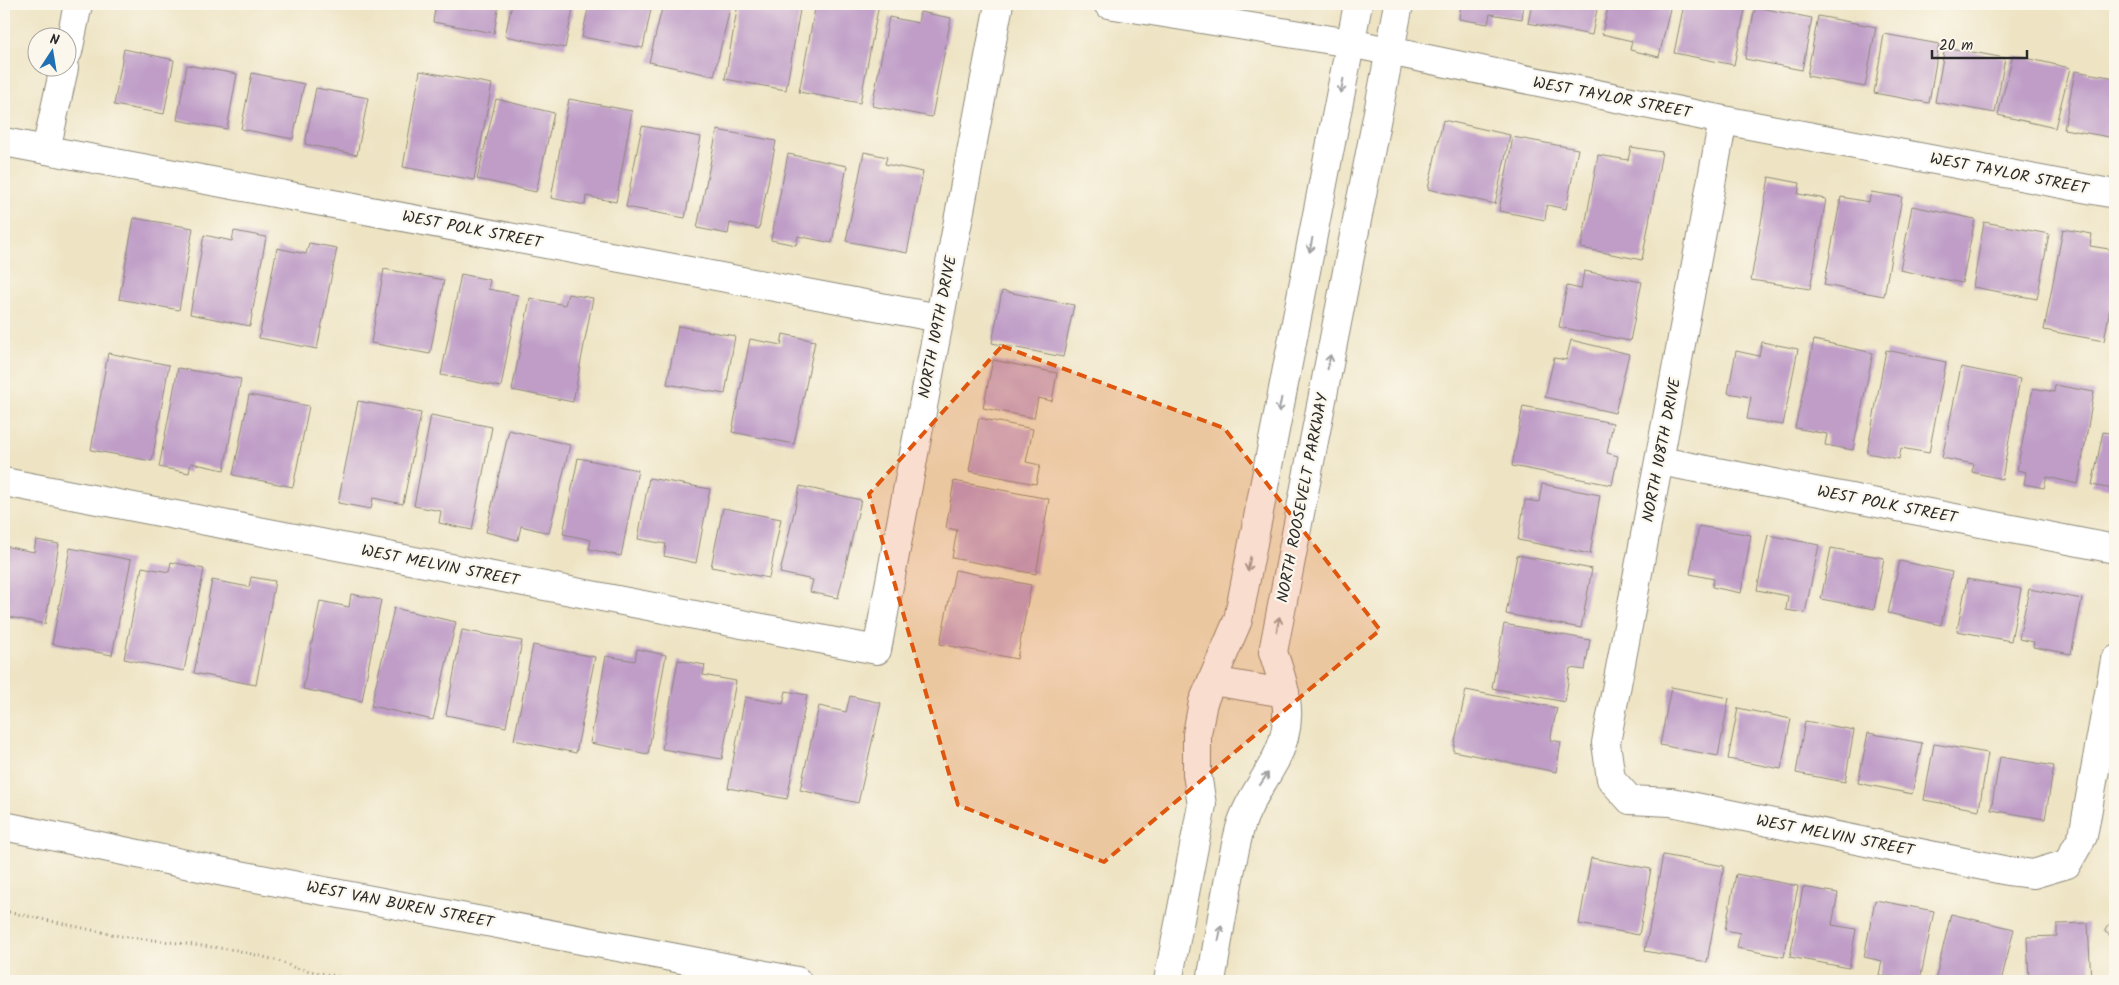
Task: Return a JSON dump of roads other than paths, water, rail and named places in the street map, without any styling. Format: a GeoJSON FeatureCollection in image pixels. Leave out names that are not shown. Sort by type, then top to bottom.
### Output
{"type":"FeatureCollection","features":[{"type":"Feature","properties":{"kind":"street"},"geometry":{"type":"LineString","coordinates":[[73,28],[78,4]]}},
{"type":"Feature","properties":{"kind":"street","name":"NORTH 109TH DRIVE"},"geometry":{"type":"LineString","coordinates":[[877,650],[999,4]]}},
{"type":"Feature","properties":{"kind":"street","name":"WEST TAYLOR STREET"},"geometry":{"type":"LineString","coordinates":[[1108,4],[1350,44],[1723,120],[2115,194]]}},
{"type":"Feature","properties":{"kind":"street"},"geometry":{"type":"LineString","coordinates":[[1168,981],[1202,805],[1198,774],[1197,734],[1203,702],[1238,620],[1358,4]]}},
{"type":"Feature","properties":{"kind":"street","name":"NORTH ROOSEVELT PARKWAY"},"geometry":{"type":"LineString","coordinates":[[1210,981],[1240,828],[1254,794],[1270,770],[1286,736],[1289,712],[1273,652],[1399,4]]}},
{"type":"Feature","properties":{"kind":"street"},"geometry":{"type":"LineString","coordinates":[[46,150],[62,78]]}},
{"type":"Feature","properties":{"kind":"street","name":"NORTH 108TH DRIVE"},"geometry":{"type":"LineString","coordinates":[[1611,779],[1606,743],[1723,120]]}},
{"type":"Feature","properties":{"kind":"street","name":"WEST POLK STREET"},"geometry":{"type":"LineString","coordinates":[[4,142],[940,318]]}},
{"type":"Feature","properties":{"kind":"street","name":"WEST POLK STREET"},"geometry":{"type":"LineString","coordinates":[[1660,461],[2115,549]]}},
{"type":"Feature","properties":{"kind":"street","name":"WEST MELVIN STREET"},"geometry":{"type":"LineString","coordinates":[[4,482],[877,650]]}},
{"type":"Feature","properties":{"kind":"street"},"geometry":{"type":"LineString","coordinates":[[1259,512],[1299,519]]}},
{"type":"Feature","properties":{"kind":"street","name":"WEST MELVIN STREET"},"geometry":{"type":"LineString","coordinates":[[1611,779],[1630,800],[1671,802],[2008,871],[2033,874],[2067,864],[2083,836],[2115,660]]}},
{"type":"Feature","properties":{"kind":"street"},"geometry":{"type":"LineString","coordinates":[[1212,681],[1285,693]]}},
{"type":"Feature","properties":{"kind":"street","name":"WEST VAN BUREN STREET"},"geometry":{"type":"LineString","coordinates":[[4,826],[224,872],[797,981]]}}]}
